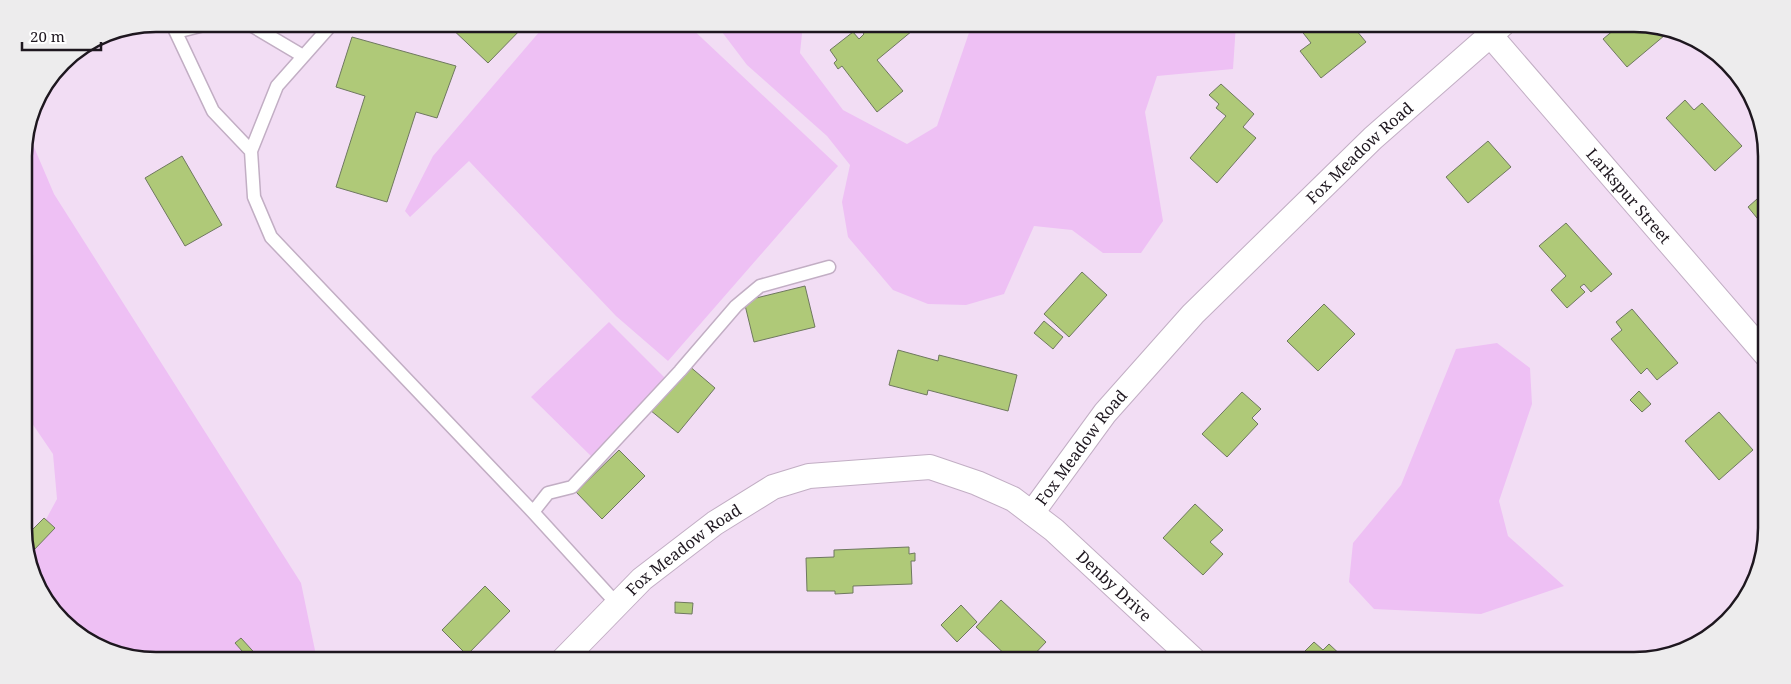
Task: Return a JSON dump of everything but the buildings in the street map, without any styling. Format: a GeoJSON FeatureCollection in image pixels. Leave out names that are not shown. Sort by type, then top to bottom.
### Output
{"type":"FeatureCollection","features":[{"type":"Feature","properties":{"kind":"street","name":"Fox Meadow Road"},"geometry":{"type":"LineString","coordinates":[[571,652],[642,579],[715,524],[773,487],[809,476],[930,467],[977,483],[1013,499],[1032,514],[1105,413],[1193,314],[1373,138],[1495,32]]}},
{"type":"Feature","properties":{"kind":"street","name":"Larkspur Street"},"geometry":{"type":"LineString","coordinates":[[1499,32],[1758,345]]}},
{"type":"Feature","properties":{"kind":"street","name":"Denby Drive"},"geometry":{"type":"LineString","coordinates":[[1032,514],[1054,530],[1185,651]]}},
{"type":"Feature","properties":{"kind":"lane"},"geometry":{"type":"LineString","coordinates":[[176,33],[213,111],[251,151]]}},
{"type":"Feature","properties":{"kind":"lane"},"geometry":{"type":"LineString","coordinates":[[264,33],[303,56]]}},
{"type":"Feature","properties":{"kind":"lane"},"geometry":{"type":"LineString","coordinates":[[324,33],[277,86],[251,151],[254,197],[271,237],[618,604]]}},
{"type":"Feature","properties":{"kind":"lane"},"geometry":{"type":"LineString","coordinates":[[533,512],[548,493],[572,487],[680,371],[736,306],[760,286],[830,267]]}},
{"type":"Feature","properties":{"kind":"shaded area"},"geometry":{"type":"Polygon","coordinates":[[[969,32],[1235,32],[1233,69],[1157,76],[1145,112],[1163,221],[1141,253],[1103,253],[1072,230],[1034,226],[1004,294],[966,305],[928,304],[893,290],[848,237],[842,202],[850,165],[827,136],[747,65],[723,33],[802,33],[800,53],[843,110],[907,144],[937,126],[969,32]]]}},
{"type":"Feature","properties":{"kind":"shaded area"},"geometry":{"type":"Polygon","coordinates":[[[539,33],[696,33],[838,166],[668,361],[616,316],[469,161],[410,217],[405,211],[433,156],[539,33]]]}},
{"type":"Feature","properties":{"kind":"shaded area"},"geometry":{"type":"Polygon","coordinates":[[[33,145],[54,194],[301,583],[315,652],[156,652],[117,645],[88,631],[63,609],[53,596],[45,582],[35,552],[33,536],[37,536],[57,499],[53,454],[32,424],[33,145]]]}},
{"type":"Feature","properties":{"kind":"shaded area"},"geometry":{"type":"Polygon","coordinates":[[[609,322],[669,382],[594,459],[531,397],[609,322]]]}},
{"type":"Feature","properties":{"kind":"shaded area"},"geometry":{"type":"Polygon","coordinates":[[[1497,343],[1530,368],[1532,404],[1499,501],[1508,536],[1564,586],[1481,614],[1374,609],[1349,582],[1353,543],[1401,485],[1456,349],[1497,343]]]}}]}
